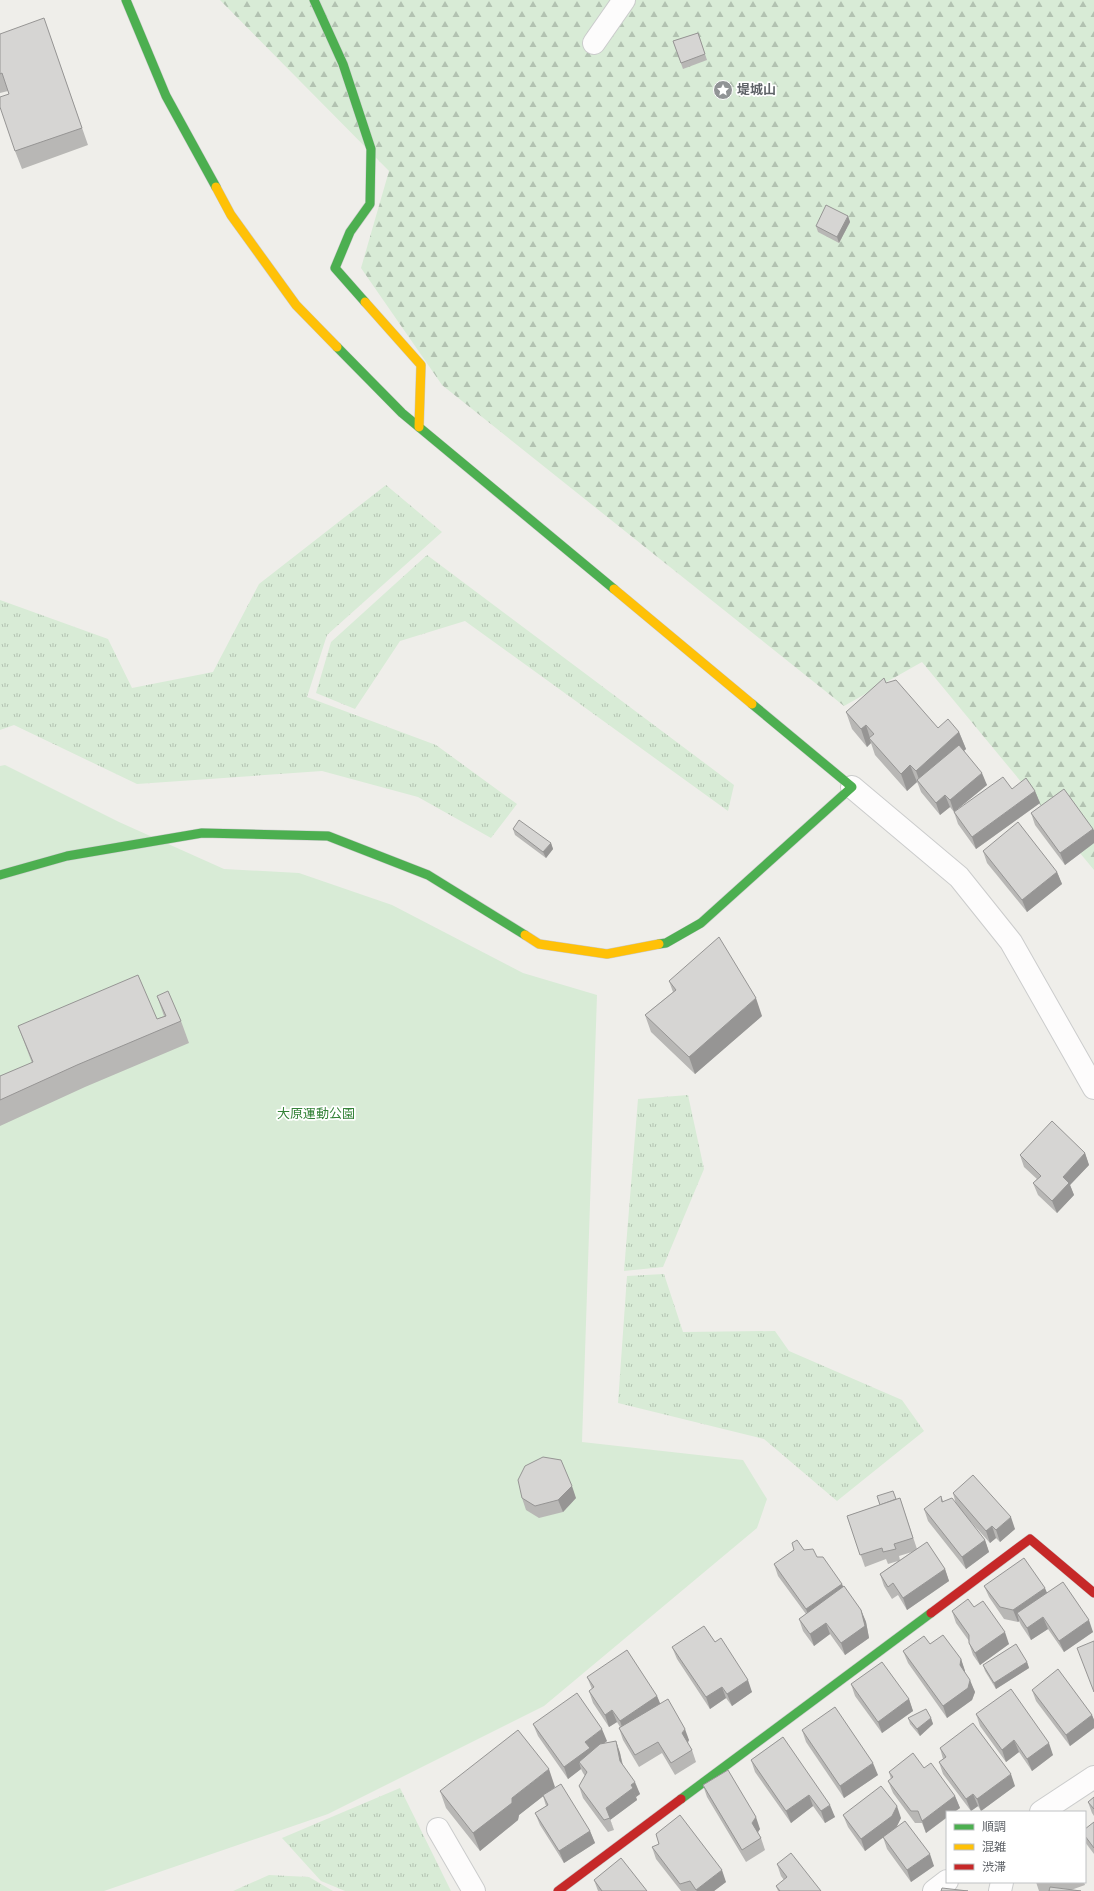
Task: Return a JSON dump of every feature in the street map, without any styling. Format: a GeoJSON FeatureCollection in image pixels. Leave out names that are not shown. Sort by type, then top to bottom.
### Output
{"type":"FeatureCollection","features":[{"type":"Feature","properties":{"kind":"street"},"geometry":{"type":"LineString","coordinates":[[126,0],[166,96],[231,215],[296,305],[402,412],[419,427],[852,786],[959,877],[1011,942],[1094,1088]]}},
{"type":"Feature","properties":{"kind":"street"},"geometry":{"type":"LineString","coordinates":[[314,0],[343,64],[371,149],[370,204],[350,232],[335,268],[421,366],[419,427]]}},
{"type":"Feature","properties":{"kind":"street"},"geometry":{"type":"LineString","coordinates":[[594,42],[624,0]]}},
{"type":"Feature","properties":{"kind":"street"},"geometry":{"type":"LineString","coordinates":[[0,875],[67,856],[202,833],[328,836],[428,876],[539,944],[607,954],[666,943],[701,923],[852,786]]}},
{"type":"Feature","properties":{"kind":"street"},"geometry":{"type":"LineString","coordinates":[[558,1891],[1030,1539],[1094,1593]]}},
{"type":"Feature","properties":{"kind":"street"},"geometry":{"type":"LineString","coordinates":[[1043,1811],[1094,1777]]}},
{"type":"Feature","properties":{"kind":"street"},"geometry":{"type":"LineString","coordinates":[[438,1829],[474,1891]]}},
{"type":"Feature","properties":{"kind":"street"},"geometry":{"type":"LineString","coordinates":[[934,1891],[946,1882]]}},
{"type":"Feature","properties":{"kind":"green space"},"geometry":{"type":"Polygon","coordinates":[[[220,0],[1094,0],[1094,870],[922,662],[844,706],[442,385],[361,268],[389,171],[220,0]]]}},
{"type":"Feature","properties":{"kind":"green space"},"geometry":{"type":"Polygon","coordinates":[[[386,485],[442,532],[327,635],[307,697],[436,745],[517,804],[491,838],[418,797],[322,771],[137,784],[14,725],[0,730],[0,600],[108,639],[132,688],[213,672],[259,584],[386,485]]]}},
{"type":"Feature","properties":{"kind":"green space"},"geometry":{"type":"Polygon","coordinates":[[[427,555],[734,785],[728,811],[465,621],[400,641],[355,709],[316,693],[331,642],[427,555]]]}},
{"type":"Feature","properties":{"kind":"green space","name":"大原運動公園"},"geometry":{"type":"Polygon","coordinates":[[[5,765],[119,822],[224,869],[299,873],[392,905],[523,973],[597,995],[582,1442],[743,1460],[767,1499],[757,1528],[544,1706],[328,1814],[104,1891],[0,1891],[0,766],[5,765]]]}},
{"type":"Feature","properties":{"kind":"green space"},"geometry":{"type":"Polygon","coordinates":[[[688,1095],[704,1169],[663,1267],[624,1271],[638,1099],[688,1095]]]}},
{"type":"Feature","properties":{"kind":"green space"},"geometry":{"type":"Polygon","coordinates":[[[664,1274],[683,1332],[775,1331],[789,1351],[902,1400],[924,1431],[837,1501],[764,1439],[618,1403],[627,1276],[664,1274]]]}},
{"type":"Feature","properties":{"kind":"green space"},"geometry":{"type":"Polygon","coordinates":[[[400,1788],[451,1891],[345,1891],[321,1881],[282,1838],[400,1788]]]}},
{"type":"Feature","properties":{"kind":"green space"},"geometry":{"type":"Polygon","coordinates":[[[269,1875],[309,1877],[333,1891],[233,1891],[269,1875]]]}},
{"type":"Feature","properties":{"kind":"building"},"geometry":{"type":"Polygon","coordinates":[[[44,18],[82,128],[15,151],[0,107],[0,97],[9,94],[2,73],[0,74],[0,34],[44,18]]]}},
{"type":"Feature","properties":{"kind":"building"},"geometry":{"type":"Polygon","coordinates":[[[698,33],[705,54],[681,63],[673,41],[698,33]]]}},
{"type":"Feature","properties":{"kind":"building"},"geometry":{"type":"Polygon","coordinates":[[[826,205],[848,216],[837,237],[816,226],[826,205]]]}},
{"type":"Feature","properties":{"kind":"building"},"geometry":{"type":"Polygon","coordinates":[[[884,678],[886,683],[896,680],[938,728],[948,719],[959,732],[916,771],[910,765],[901,774],[869,738],[874,734],[866,725],[861,729],[846,712],[884,678]]]}},
{"type":"Feature","properties":{"kind":"building"},"geometry":{"type":"Polygon","coordinates":[[[959,745],[982,773],[950,800],[945,795],[936,803],[917,780],[959,745]]]}},
{"type":"Feature","properties":{"kind":"building"},"geometry":{"type":"Polygon","coordinates":[[[1003,777],[1012,789],[1026,778],[1035,791],[972,837],[954,812],[1003,777]]]}},
{"type":"Feature","properties":{"kind":"building"},"geometry":{"type":"Polygon","coordinates":[[[1064,789],[1093,829],[1060,853],[1031,813],[1064,789]]]}},
{"type":"Feature","properties":{"kind":"building"},"geometry":{"type":"Polygon","coordinates":[[[519,820],[551,843],[543,852],[513,829],[519,820]]]}},
{"type":"Feature","properties":{"kind":"building"},"geometry":{"type":"Polygon","coordinates":[[[1018,822],[1057,872],[1022,900],[983,851],[1018,822]]]}},
{"type":"Feature","properties":{"kind":"building"},"geometry":{"type":"Polygon","coordinates":[[[719,937],[756,998],[689,1057],[645,1015],[676,990],[669,981],[719,937]]]}},
{"type":"Feature","properties":{"kind":"building"},"geometry":{"type":"Polygon","coordinates":[[[138,975],[157,1019],[166,1016],[157,996],[168,991],[181,1021],[77,1065],[0,1100],[0,1076],[33,1062],[18,1026],[138,975]]]}},
{"type":"Feature","properties":{"kind":"building"},"geometry":{"type":"Polygon","coordinates":[[[1052,1121],[1085,1153],[1063,1177],[1069,1183],[1052,1201],[1033,1183],[1041,1176],[1020,1155],[1052,1121]]]}},
{"type":"Feature","properties":{"kind":"building"},"geometry":{"type":"Polygon","coordinates":[[[543,1457],[561,1460],[572,1486],[558,1500],[535,1506],[522,1498],[518,1480],[525,1466],[543,1457]]]}},
{"type":"Feature","properties":{"kind":"building"},"geometry":{"type":"Polygon","coordinates":[[[973,1475],[1011,1517],[996,1530],[992,1526],[986,1531],[953,1493],[973,1475]]]}},
{"type":"Feature","properties":{"kind":"building"},"geometry":{"type":"Polygon","coordinates":[[[893,1491],[896,1499],[880,1505],[877,1496],[893,1491]]]}},
{"type":"Feature","properties":{"kind":"building"},"geometry":{"type":"Polygon","coordinates":[[[941,1496],[942,1502],[952,1498],[985,1540],[962,1557],[924,1509],[941,1496]]]}},
{"type":"Feature","properties":{"kind":"building"},"geometry":{"type":"Polygon","coordinates":[[[900,1498],[913,1538],[894,1544],[896,1549],[883,1552],[882,1548],[860,1555],[847,1516],[900,1498]]]}},
{"type":"Feature","properties":{"kind":"building"},"geometry":{"type":"Polygon","coordinates":[[[797,1540],[804,1550],[813,1549],[817,1557],[823,1557],[842,1584],[806,1609],[774,1564],[794,1550],[792,1543],[797,1540]]]}},
{"type":"Feature","properties":{"kind":"building"},"geometry":{"type":"Polygon","coordinates":[[[927,1542],[945,1569],[903,1598],[893,1583],[888,1587],[880,1574],[927,1542]]]}},
{"type":"Feature","properties":{"kind":"building"},"geometry":{"type":"Polygon","coordinates":[[[1024,1558],[1045,1588],[1013,1610],[1000,1607],[984,1586],[1024,1558]]]}},
{"type":"Feature","properties":{"kind":"building"},"geometry":{"type":"Polygon","coordinates":[[[1063,1582],[1089,1620],[1059,1641],[1043,1617],[1027,1628],[1017,1613],[1063,1582]]]}},
{"type":"Feature","properties":{"kind":"building"},"geometry":{"type":"Polygon","coordinates":[[[844,1586],[861,1610],[865,1626],[841,1643],[826,1623],[810,1634],[799,1619],[844,1586]]]}},
{"type":"Feature","properties":{"kind":"building"},"geometry":{"type":"Polygon","coordinates":[[[968,1599],[974,1607],[983,1601],[1005,1632],[975,1653],[969,1643],[969,1635],[952,1611],[968,1599]]]}},
{"type":"Feature","properties":{"kind":"building"},"geometry":{"type":"Polygon","coordinates":[[[704,1626],[715,1642],[721,1638],[748,1680],[727,1694],[722,1687],[706,1697],[672,1647],[704,1626]]]}},
{"type":"Feature","properties":{"kind":"building"},"geometry":{"type":"Polygon","coordinates":[[[943,1635],[961,1659],[960,1665],[970,1680],[968,1688],[943,1706],[903,1651],[924,1636],[930,1644],[943,1635]]]}},
{"type":"Feature","properties":{"kind":"building"},"geometry":{"type":"Polygon","coordinates":[[[1094,1641],[1094,1692],[1077,1648],[1094,1641]]]}},
{"type":"Feature","properties":{"kind":"building"},"geometry":{"type":"Polygon","coordinates":[[[1016,1644],[1027,1662],[994,1683],[983,1665],[1016,1644]]]}},
{"type":"Feature","properties":{"kind":"building"},"geometry":{"type":"Polygon","coordinates":[[[627,1650],[657,1696],[620,1721],[612,1710],[605,1715],[589,1691],[594,1687],[587,1677],[627,1650]]]}},
{"type":"Feature","properties":{"kind":"building"},"geometry":{"type":"Polygon","coordinates":[[[882,1662],[909,1699],[878,1722],[851,1684],[882,1662]]]}},
{"type":"Feature","properties":{"kind":"building"},"geometry":{"type":"Polygon","coordinates":[[[1058,1669],[1092,1715],[1066,1735],[1032,1690],[1058,1669]]]}},
{"type":"Feature","properties":{"kind":"building"},"geometry":{"type":"Polygon","coordinates":[[[1011,1689],[1049,1743],[1027,1759],[1014,1740],[1002,1750],[976,1714],[1011,1689]]]}},
{"type":"Feature","properties":{"kind":"building"},"geometry":{"type":"Polygon","coordinates":[[[577,1693],[602,1729],[585,1742],[590,1748],[564,1767],[533,1724],[577,1693]]]}},
{"type":"Feature","properties":{"kind":"building"},"geometry":{"type":"Polygon","coordinates":[[[668,1699],[685,1729],[682,1733],[692,1750],[671,1763],[658,1742],[635,1755],[619,1728],[668,1699]]]}},
{"type":"Feature","properties":{"kind":"building"},"geometry":{"type":"Polygon","coordinates":[[[835,1707],[873,1763],[840,1786],[802,1730],[835,1707]]]}},
{"type":"Feature","properties":{"kind":"building"},"geometry":{"type":"Polygon","coordinates":[[[926,1709],[931,1718],[917,1729],[908,1718],[926,1709]]]}},
{"type":"Feature","properties":{"kind":"building"},"geometry":{"type":"Polygon","coordinates":[[[973,1723],[1011,1774],[977,1799],[973,1794],[966,1799],[939,1762],[946,1757],[940,1748],[973,1723]]]}},
{"type":"Feature","properties":{"kind":"building"},"geometry":{"type":"Polygon","coordinates":[[[518,1730],[549,1769],[512,1798],[512,1803],[473,1833],[440,1791],[518,1730]]]}},
{"type":"Feature","properties":{"kind":"building"},"geometry":{"type":"Polygon","coordinates":[[[783,1737],[830,1805],[821,1811],[809,1795],[786,1811],[751,1760],[783,1737]]]}},
{"type":"Feature","properties":{"kind":"building"},"geometry":{"type":"Polygon","coordinates":[[[616,1741],[620,1761],[635,1782],[631,1785],[633,1788],[606,1808],[610,1818],[604,1820],[579,1786],[587,1772],[579,1762],[600,1744],[616,1741]]]}},
{"type":"Feature","properties":{"kind":"building"},"geometry":{"type":"Polygon","coordinates":[[[913,1753],[924,1768],[931,1763],[955,1796],[922,1821],[918,1811],[911,1811],[888,1781],[893,1777],[889,1772],[913,1753]]]}},
{"type":"Feature","properties":{"kind":"building"},"geometry":{"type":"Polygon","coordinates":[[[728,1770],[756,1817],[752,1823],[761,1838],[742,1850],[703,1785],[728,1770]]]}},
{"type":"Feature","properties":{"kind":"building"},"geometry":{"type":"Polygon","coordinates":[[[561,1784],[590,1831],[559,1851],[535,1813],[548,1805],[543,1795],[561,1784]]]}},
{"type":"Feature","properties":{"kind":"building"},"geometry":{"type":"Polygon","coordinates":[[[881,1786],[897,1806],[892,1816],[861,1839],[843,1815],[881,1786]]]}},
{"type":"Feature","properties":{"kind":"building"},"geometry":{"type":"Polygon","coordinates":[[[1094,1797],[1094,1809],[1088,1802],[1094,1797]]]}},
{"type":"Feature","properties":{"kind":"building"},"geometry":{"type":"Polygon","coordinates":[[[680,1815],[722,1870],[696,1890],[690,1881],[680,1884],[652,1847],[659,1844],[656,1834],[680,1815]]]}},
{"type":"Feature","properties":{"kind":"building"},"geometry":{"type":"Polygon","coordinates":[[[905,1821],[930,1854],[907,1870],[883,1837],[905,1821]]]}},
{"type":"Feature","properties":{"kind":"building"},"geometry":{"type":"Polygon","coordinates":[[[1094,1822],[1094,1848],[1086,1837],[1086,1828],[1094,1822]]]}},
{"type":"Feature","properties":{"kind":"building"},"geometry":{"type":"Polygon","coordinates":[[[791,1853],[821,1891],[780,1891],[776,1886],[787,1877],[777,1864],[791,1853]]]}},
{"type":"Feature","properties":{"kind":"building"},"geometry":{"type":"Polygon","coordinates":[[[621,1858],[647,1891],[602,1891],[594,1880],[621,1858]]]}},
{"type":"Feature","properties":{"kind":"building"},"geometry":{"type":"Polygon","coordinates":[[[1050,1887],[1081,1891],[1049,1891],[1050,1887]]]}},
{"type":"Feature","properties":{"kind":"building"},"geometry":{"type":"Polygon","coordinates":[[[942,1888],[968,1891],[941,1891],[942,1888]]]}},
{"type":"Feature","properties":{"kind":"traffic: fast"},"geometry":{"type":"LineString","coordinates":[[126,0],[166,96],[216,187]]}},
{"type":"Feature","properties":{"kind":"traffic: fast"},"geometry":{"type":"LineString","coordinates":[[314,0],[343,64],[371,149],[370,204],[350,232],[335,268],[365,302]]}},
{"type":"Feature","properties":{"kind":"traffic: fast"},"geometry":{"type":"LineString","coordinates":[[337,347],[402,413],[614,589]]}},
{"type":"Feature","properties":{"kind":"traffic: fast"},"geometry":{"type":"LineString","coordinates":[[659,944],[666,943],[701,923],[852,787],[752,704]]}},
{"type":"Feature","properties":{"kind":"traffic: fast"},"geometry":{"type":"LineString","coordinates":[[0,875],[67,856],[202,833],[328,836],[428,875],[525,935]]}},
{"type":"Feature","properties":{"kind":"traffic: fast"},"geometry":{"type":"LineString","coordinates":[[681,1799],[931,1613]]}},
{"type":"Feature","properties":{"kind":"traffic: slow"},"geometry":{"type":"LineString","coordinates":[[216,187],[231,215],[296,305],[337,347]]}},
{"type":"Feature","properties":{"kind":"traffic: slow"},"geometry":{"type":"LineString","coordinates":[[365,302],[421,365],[419,427]]}},
{"type":"Feature","properties":{"kind":"traffic: slow"},"geometry":{"type":"LineString","coordinates":[[614,589],[752,704]]}},
{"type":"Feature","properties":{"kind":"traffic: slow"},"geometry":{"type":"LineString","coordinates":[[525,935],[539,944],[607,954],[659,944]]}},
{"type":"Feature","properties":{"kind":"traffic: jam"},"geometry":{"type":"LineString","coordinates":[[931,1613],[1030,1539],[1094,1593]]}},
{"type":"Feature","properties":{"kind":"traffic: jam"},"geometry":{"type":"LineString","coordinates":[[558,1891],[681,1799]]}},
{"type":"Feature","properties":{"kind":"place","name":"堤城山"},"geometry":{"type":"Point","coordinates":[723,90]}}]}
